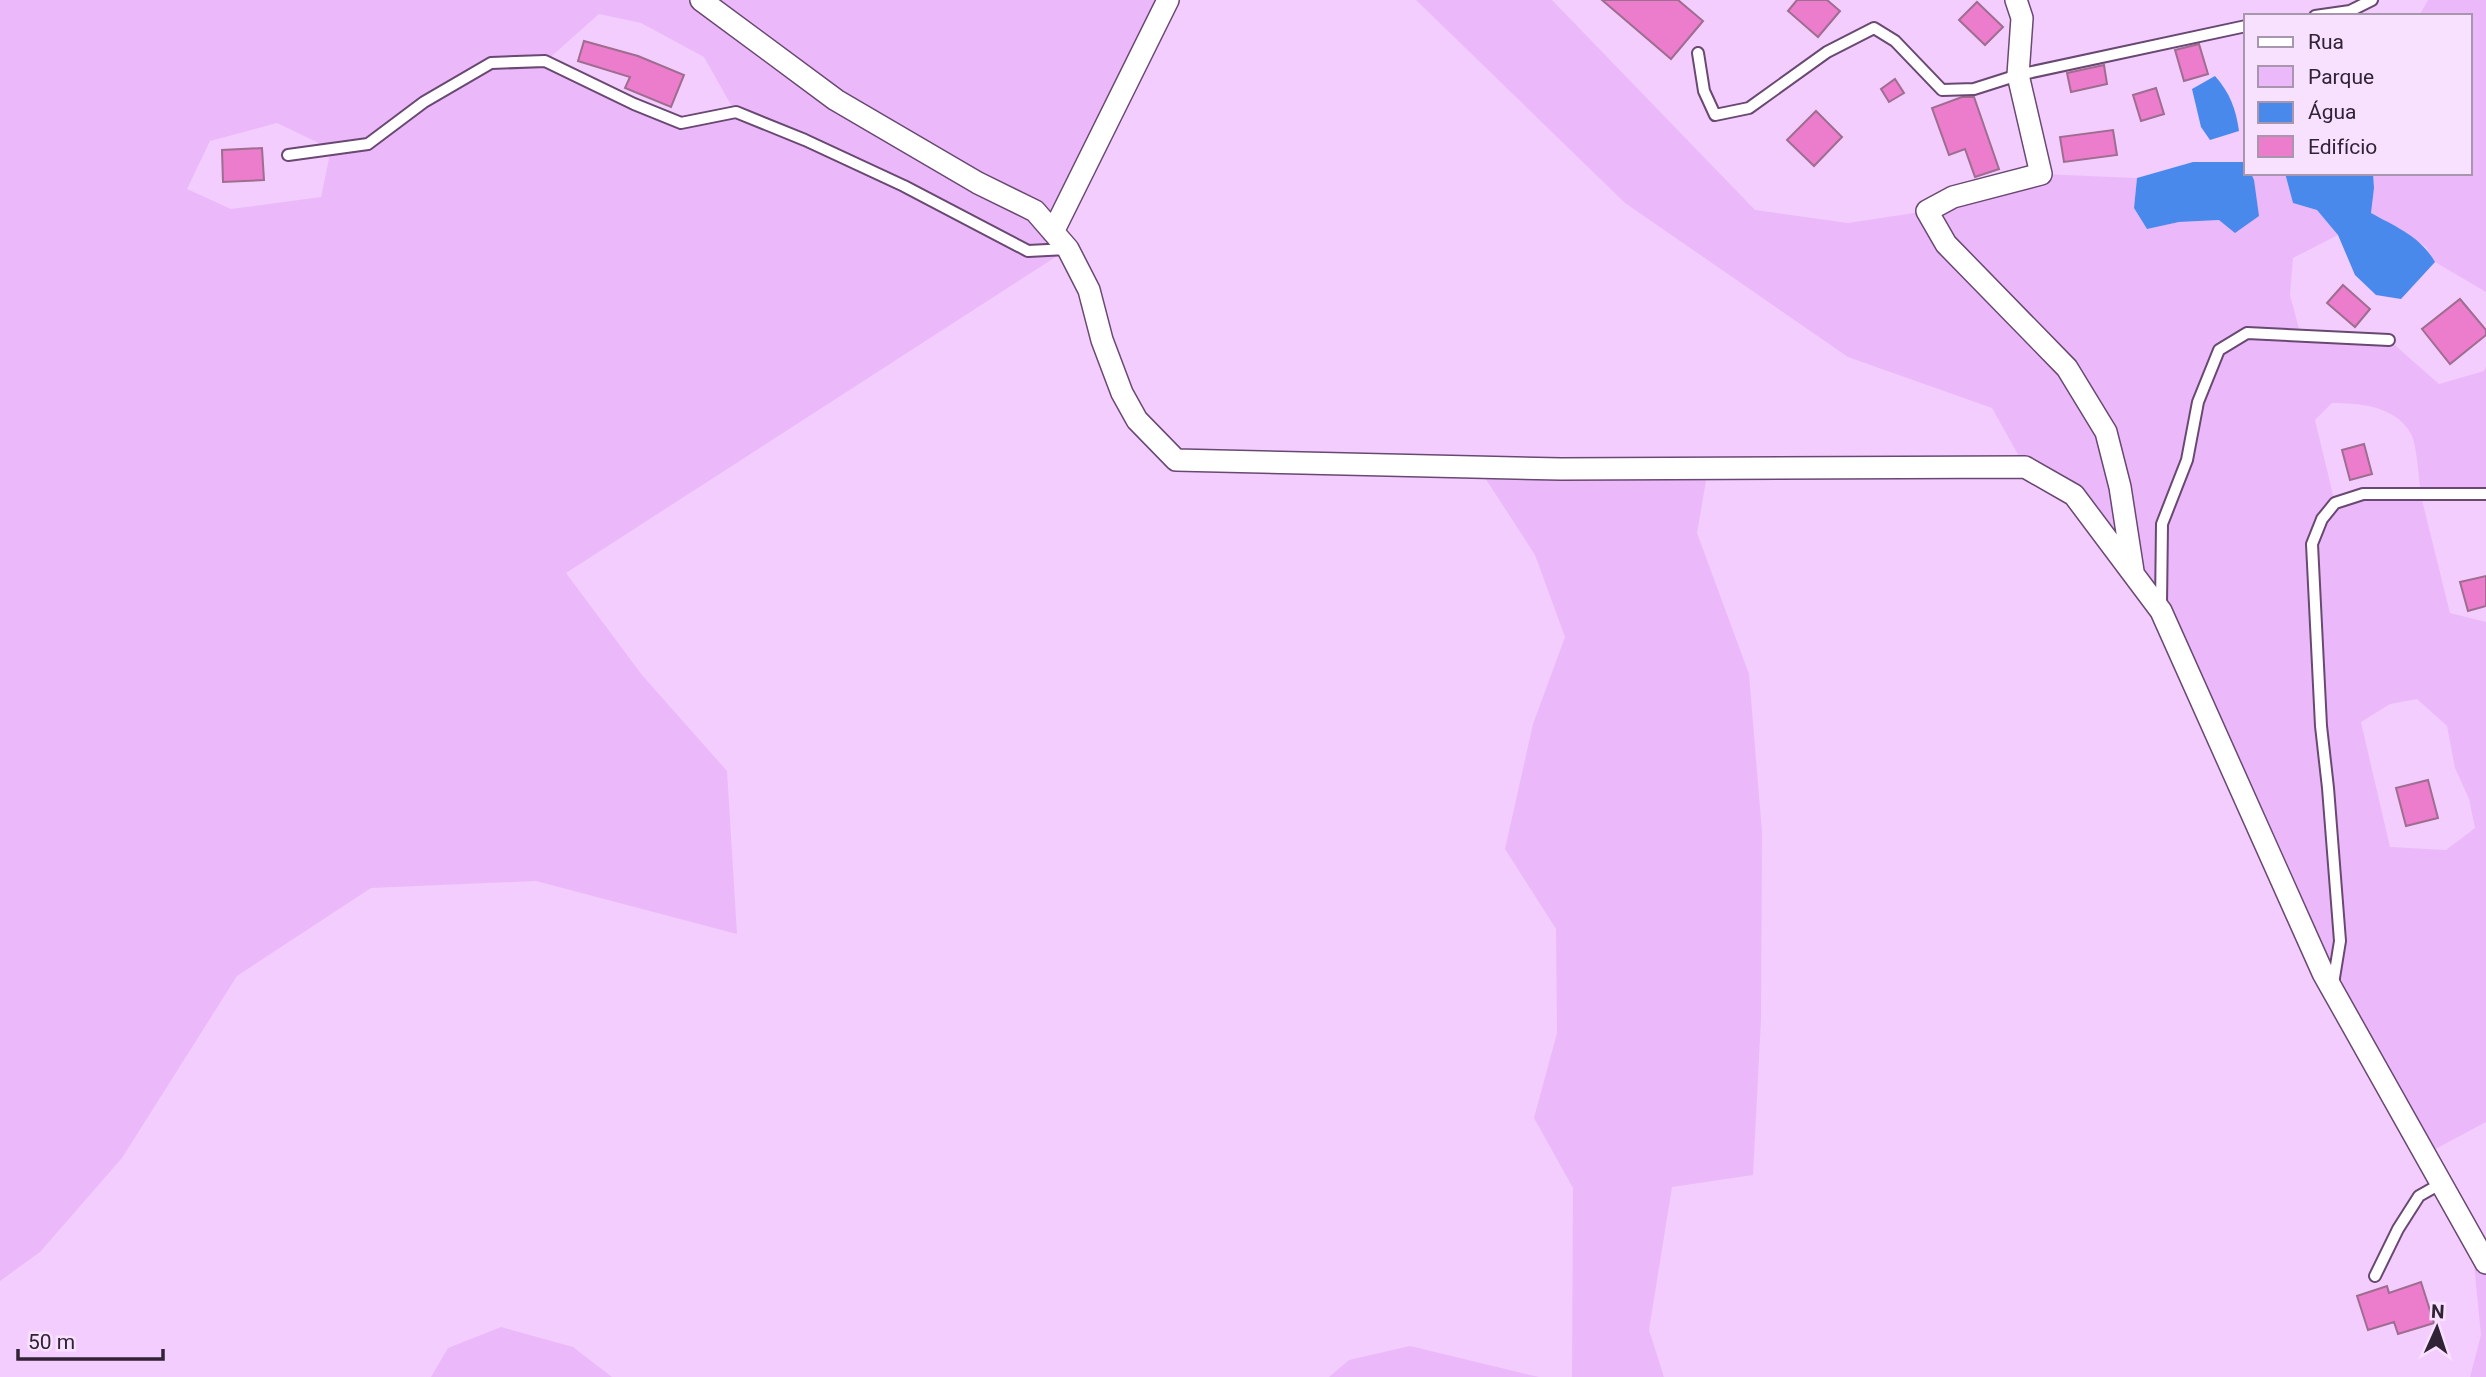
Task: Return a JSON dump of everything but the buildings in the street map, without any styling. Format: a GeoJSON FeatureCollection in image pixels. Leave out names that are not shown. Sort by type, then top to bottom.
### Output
{"type":"FeatureCollection","features":[{"type":"Feature","properties":{"kind":"street"},"geometry":{"type":"LineString","coordinates":[[701,0],[836,100],[978,183],[1035,211],[1068,249],[1089,290],[1102,340],[1122,393],[1137,420],[1176,460],[1562,469],[2025,467],[2074,495],[2161,611],[2323,972],[2486,1263]]}},
{"type":"Feature","properties":{"kind":"street"},"geometry":{"type":"LineString","coordinates":[[1053,232],[1168,0]]}},
{"type":"Feature","properties":{"kind":"street"},"geometry":{"type":"LineString","coordinates":[[2017,0],[2022,18],[2018,75],[2041,174],[1953,197],[1927,211],[1946,244],[2067,368],[2106,432],[2120,487],[2133,574]]}},
{"type":"Feature","properties":{"kind":"lane"},"geometry":{"type":"LineString","coordinates":[[2329,14],[2350,11],[2372,0]]}},
{"type":"Feature","properties":{"kind":"lane"},"geometry":{"type":"LineString","coordinates":[[1699,53],[1704,91],[1715,115],[1749,108],[1827,52],[1874,29],[1895,41],[1942,90],[1974,89],[2018,75],[2244,26]]}},
{"type":"Feature","properties":{"kind":"lane"},"geometry":{"type":"LineString","coordinates":[[288,155],[368,144],[424,102],[491,63],[545,61],[634,104],[681,123],[736,112],[904,187],[1028,251],[1068,249]]}},
{"type":"Feature","properties":{"kind":"lane"},"geometry":{"type":"LineString","coordinates":[[2161,611],[2162,524],[2187,460],[2198,402],[2219,350],[2247,333],[2389,340]]}},
{"type":"Feature","properties":{"kind":"lane"},"geometry":{"type":"LineString","coordinates":[[2332,988],[2340,941],[2321,726],[2312,544],[2322,519],[2335,503],[2363,494],[2486,494]]}},
{"type":"Feature","properties":{"kind":"lane"},"geometry":{"type":"LineString","coordinates":[[2375,1276],[2398,1229],[2419,1196],[2442,1184]]}},
{"type":"Feature","properties":{"kind":"green space"},"geometry":{"type":"Polygon","coordinates":[[[0,0],[1168,0],[1053,232],[1068,249],[566,573],[642,675],[727,771],[737,934],[536,881],[371,888],[237,976],[122,1158],[40,1252],[0,1281],[0,0]],[[599,14],[546,61],[681,123],[735,112],[704,57],[641,23],[599,14]],[[277,123],[210,141],[187,189],[231,209],[321,197],[331,149],[277,123]]]}},
{"type":"Feature","properties":{"kind":"green space"},"geometry":{"type":"Polygon","coordinates":[[[1416,0],[1552,0],[1755,210],[1848,223],[1927,211],[2041,174],[2137,178],[2134,208],[2147,229],[2179,222],[2219,220],[2254,180],[2252,175],[2286,175],[2293,203],[2317,210],[2338,235],[2293,258],[2290,295],[2301,336],[2389,340],[2439,384],[2484,371],[2486,367],[2486,494],[2421,496],[2450,613],[2486,622],[2486,1122],[2426,1154],[2337,997],[2161,611],[2074,495],[2025,467],[1992,408],[1848,357],[1625,203],[1416,0]],[[2332,403],[2315,420],[2335,503],[2363,494],[2421,495],[2411,434],[2396,417],[2387,412],[2354,404],[2332,403]],[[2417,699],[2390,704],[2361,722],[2390,847],[2446,850],[2475,828],[2469,799],[2455,768],[2447,726],[2417,699]]]}},
{"type":"Feature","properties":{"kind":"green space"},"geometry":{"type":"Polygon","coordinates":[[[2428,0],[2486,0],[2486,292],[2435,262],[2426,247],[2371,213],[2373,175],[2472,175],[2472,14],[2420,14],[2428,0]]]}},
{"type":"Feature","properties":{"kind":"green space"},"geometry":{"type":"Polygon","coordinates":[[[1478,467],[1708,469],[1697,533],[1749,674],[1762,832],[1761,1019],[1753,1175],[1672,1187],[1649,1330],[1664,1377],[1572,1377],[1573,1188],[1534,1118],[1557,1033],[1556,929],[1505,849],[1533,724],[1565,637],[1535,555],[1478,467]]]}},
{"type":"Feature","properties":{"kind":"green space"},"geometry":{"type":"Polygon","coordinates":[[[2471,1234],[2486,1263],[2486,1377],[2470,1377],[2481,1335],[2471,1234]]]}},
{"type":"Feature","properties":{"kind":"green space"},"geometry":{"type":"Polygon","coordinates":[[[501,1327],[573,1347],[612,1377],[431,1377],[448,1348],[501,1327]]]}},
{"type":"Feature","properties":{"kind":"green space"},"geometry":{"type":"Polygon","coordinates":[[[1410,1346],[1539,1377],[1329,1377],[1349,1360],[1410,1346]]]}},
{"type":"Feature","properties":{"kind":"water"},"geometry":{"type":"Polygon","coordinates":[[[2215,76],[2232,102],[2239,131],[2210,140],[2201,127],[2192,89],[2215,76]]]}},
{"type":"Feature","properties":{"kind":"water"},"geometry":{"type":"Polygon","coordinates":[[[2193,162],[2244,162],[2244,175],[2252,175],[2254,180],[2259,216],[2235,233],[2219,220],[2179,222],[2147,229],[2134,208],[2137,178],[2193,162]]]}},
{"type":"Feature","properties":{"kind":"water"},"geometry":{"type":"Polygon","coordinates":[[[2286,175],[2373,175],[2371,213],[2415,239],[2435,262],[2401,299],[2376,295],[2355,275],[2338,235],[2317,210],[2293,203],[2286,175]]]}}]}
